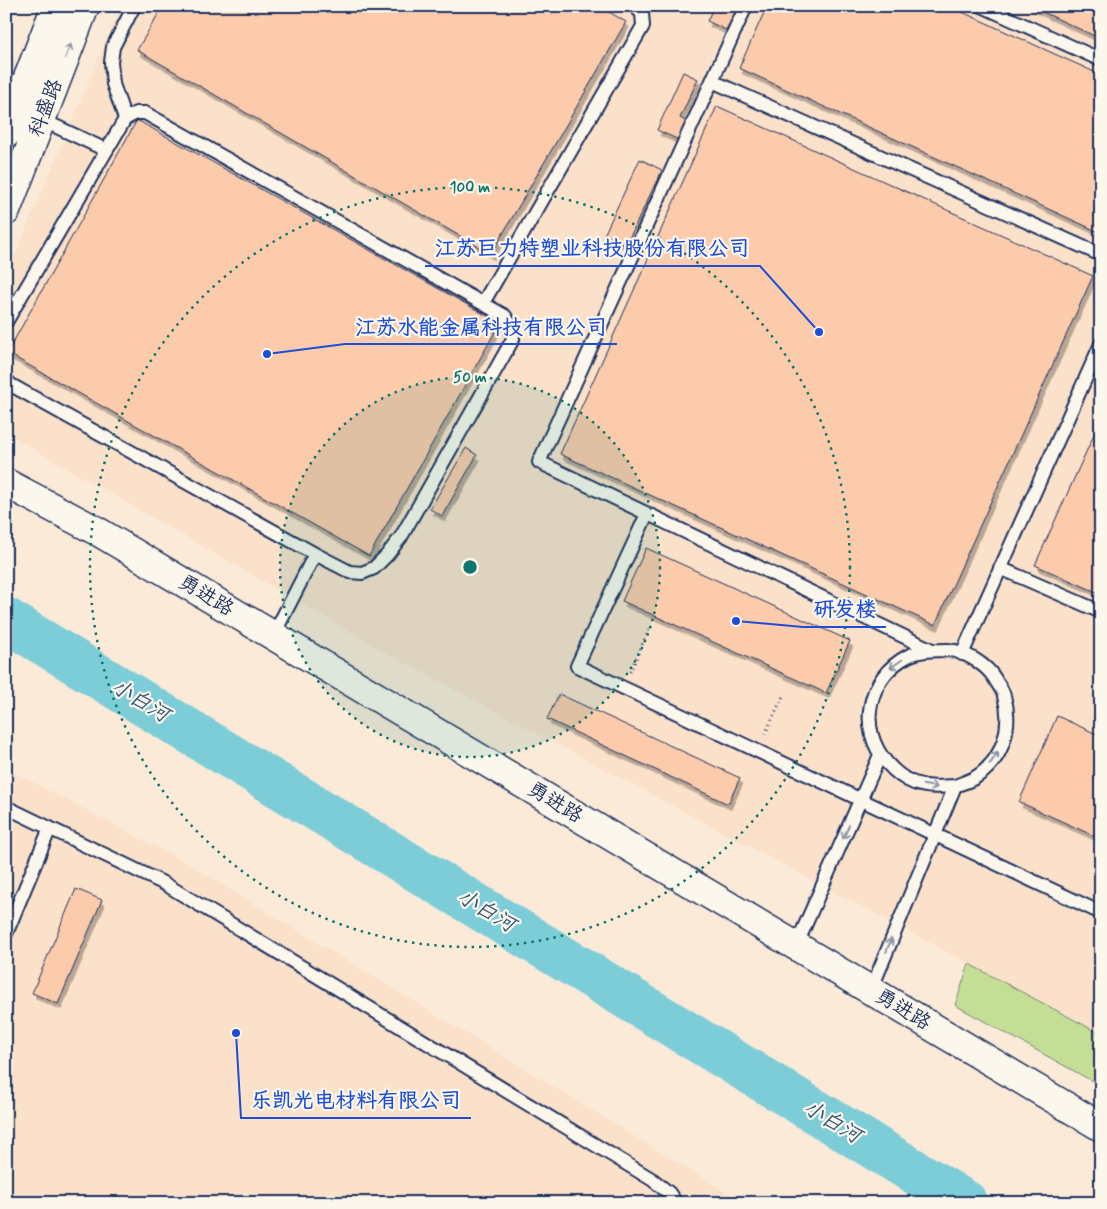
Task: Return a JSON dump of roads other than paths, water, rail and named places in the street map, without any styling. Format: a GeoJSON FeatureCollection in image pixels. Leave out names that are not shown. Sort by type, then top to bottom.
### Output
{"type":"FeatureCollection","features":[{"type":"Feature","properties":{"kind":"street","name":"科盛路"},"geometry":{"type":"LineString","coordinates":[[6,134],[56,6]]}},
{"type":"Feature","properties":{"kind":"street","name":"科盛路"},"geometry":{"type":"LineString","coordinates":[[6,210],[85,6]]}},
{"type":"Feature","properties":{"kind":"street","name":"勇进路"},"geometry":{"type":"LineString","coordinates":[[6,483],[97,531],[1101,1127]]}},
{"type":"Feature","properties":{"kind":"lane"},"geometry":{"type":"LineString","coordinates":[[125,119],[113,84],[112,47],[134,6]]}},
{"type":"Feature","properties":{"kind":"lane"},"geometry":{"type":"LineString","coordinates":[[483,303],[643,26],[642,13],[634,6]]}},
{"type":"Feature","properties":{"kind":"lane"},"geometry":{"type":"LineString","coordinates":[[746,6],[539,462],[930,649]]}},
{"type":"Feature","properties":{"kind":"lane"},"geometry":{"type":"LineString","coordinates":[[982,6],[1101,60]]}},
{"type":"Feature","properties":{"kind":"lane"},"geometry":{"type":"LineString","coordinates":[[712,81],[1101,255]]}},
{"type":"Feature","properties":{"kind":"lane"},"geometry":{"type":"LineString","coordinates":[[16,107],[106,150]]}},
{"type":"Feature","properties":{"kind":"lane"},"geometry":{"type":"LineString","coordinates":[[6,322],[125,119],[136,113],[145,113],[505,316],[512,326],[513,339],[401,537],[387,556],[374,568],[362,573],[350,572],[315,554],[11,385],[6,380]]}},
{"type":"Feature","properties":{"kind":"lane"},"geometry":{"type":"LineString","coordinates":[[962,654],[1101,344]]}},
{"type":"Feature","properties":{"kind":"lane"},"geometry":{"type":"LineString","coordinates":[[647,514],[577,666],[1101,913]]}},
{"type":"Feature","properties":{"kind":"lane"},"geometry":{"type":"LineString","coordinates":[[273,636],[315,554]]}},
{"type":"Feature","properties":{"kind":"lane"},"geometry":{"type":"LineString","coordinates":[[1000,568],[1101,612]]}},
{"type":"Feature","properties":{"kind":"lane"},"geometry":{"type":"LineString","coordinates":[[930,649],[953,650],[962,654],[975,659],[992,674],[1004,695],[1008,718],[1005,740],[994,761],[977,776],[956,786],[934,788],[913,783],[894,772],[880,755],[871,734],[870,711],[876,688],[889,669],[908,656],[930,649]]}},
{"type":"Feature","properties":{"kind":"lane"},"geometry":{"type":"LineString","coordinates":[[796,946],[880,755]]}},
{"type":"Feature","properties":{"kind":"lane"},"geometry":{"type":"LineString","coordinates":[[871,990],[956,786]]}},
{"type":"Feature","properties":{"kind":"lane"},"geometry":{"type":"LineString","coordinates":[[6,807],[165,884],[653,1180],[676,1203]]}},
{"type":"Feature","properties":{"kind":"lane"},"geometry":{"type":"LineString","coordinates":[[6,934],[50,828]]}},
{"type":"Feature","properties":{"kind":"waterway","name":"小白河"},"geometry":{"type":"LineString","coordinates":[[6,620],[966,1203]]}},
{"type":"Feature","properties":{"kind":"place","name":"江苏巨力特塑业科技股份有限公司"},"geometry":{"type":"Point","coordinates":[819,332]}},
{"type":"Feature","properties":{"kind":"place","name":"江苏水能金属科技有限公司"},"geometry":{"type":"Point","coordinates":[267,354]}},
{"type":"Feature","properties":{"kind":"place","name":"研发楼"},"geometry":{"type":"Point","coordinates":[736,621]}},
{"type":"Feature","properties":{"kind":"place","name":"乐凯光电材料有限公司"},"geometry":{"type":"Point","coordinates":[236,1033]}}]}
